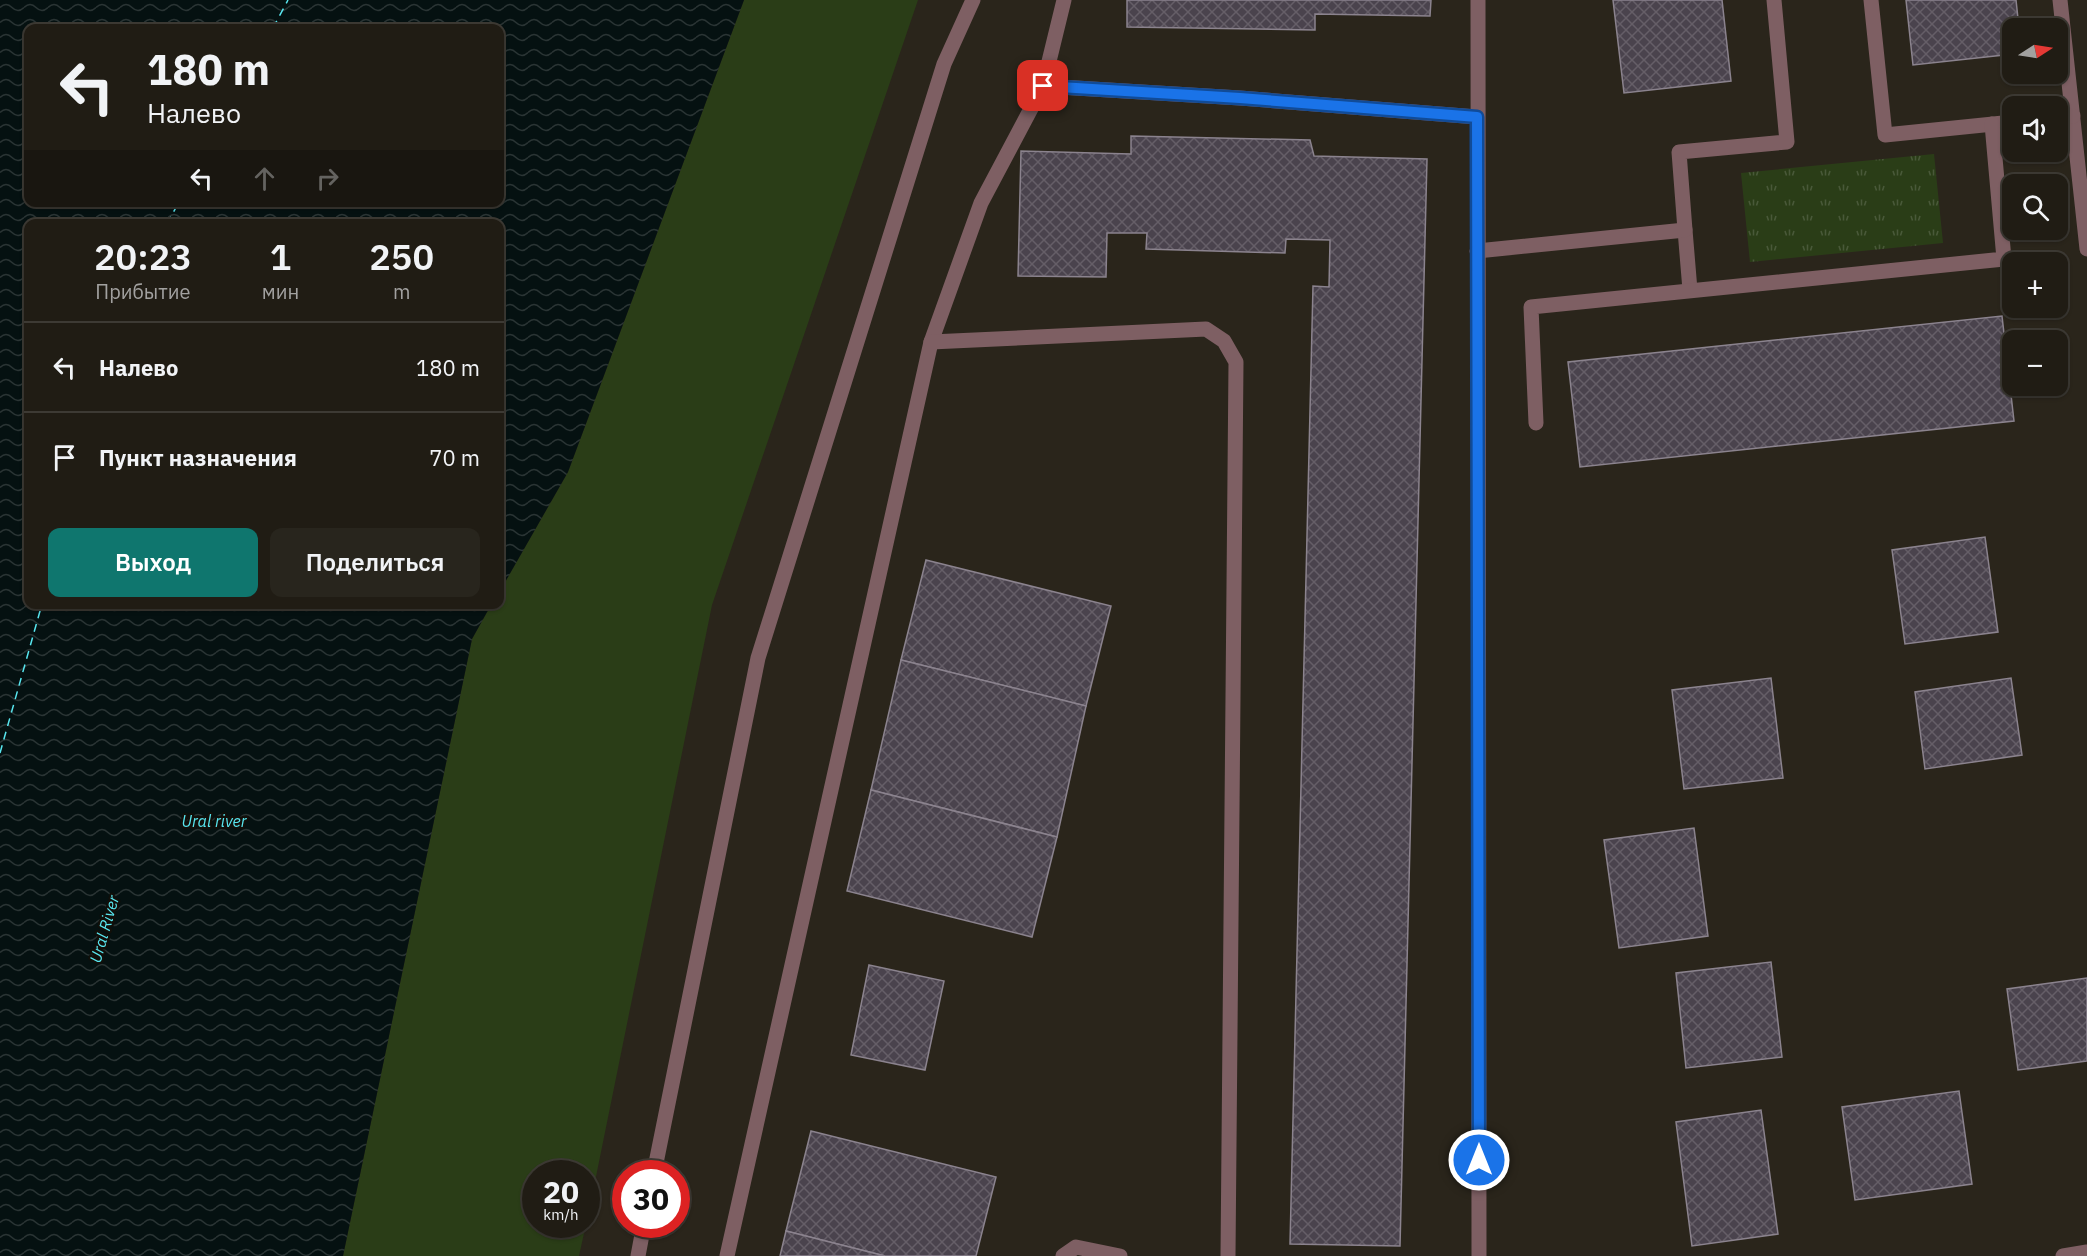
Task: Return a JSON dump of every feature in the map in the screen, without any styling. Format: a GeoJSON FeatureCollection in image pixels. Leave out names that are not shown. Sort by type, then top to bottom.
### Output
{"type":"FeatureCollection","features":[{"type":"Feature","properties":{"kind":"street"},"geometry":{"type":"LineString","coordinates":[[657,1160],[758,658],[944,64],[973,0]]}},
{"type":"Feature","properties":{"kind":"street"},"geometry":{"type":"LineString","coordinates":[[727,1256],[931,342],[981,203],[1043,86],[1064,0]]}},
{"type":"Feature","properties":{"kind":"street"},"geometry":{"type":"LineString","coordinates":[[1478,0],[1479,1256]]}},
{"type":"Feature","properties":{"kind":"street"},"geometry":{"type":"LineString","coordinates":[[1690,290],[1679,152],[1787,142],[1774,0]]}},
{"type":"Feature","properties":{"kind":"street"},"geometry":{"type":"LineString","coordinates":[[1872,0],[1885,135],[2002,123]]}},
{"type":"Feature","properties":{"kind":"street"},"geometry":{"type":"LineString","coordinates":[[2060,0],[2065,96]]}},
{"type":"Feature","properties":{"kind":"street"},"geometry":{"type":"LineString","coordinates":[[1043,86],[1240,98],[1477,117]]}},
{"type":"Feature","properties":{"kind":"street"},"geometry":{"type":"LineString","coordinates":[[2068,121],[2082,154],[2087,243]]}},
{"type":"Feature","properties":{"kind":"street"},"geometry":{"type":"LineString","coordinates":[[1536,423],[1532,307],[2004,259],[1992,124]]}},
{"type":"Feature","properties":{"kind":"street"},"geometry":{"type":"LineString","coordinates":[[1477,251],[1685,230]]}},
{"type":"Feature","properties":{"kind":"street"},"geometry":{"type":"LineString","coordinates":[[931,342],[1206,329],[1224,341],[1236,362],[1227,1256]]}},
{"type":"Feature","properties":{"kind":"street"},"geometry":{"type":"LineString","coordinates":[[638,1256],[641,1238]]}},
{"type":"Feature","properties":{"kind":"street"},"geometry":{"type":"LineString","coordinates":[[1063,1256],[1076,1247],[1120,1256]]}},
{"type":"Feature","properties":{"kind":"street"},"geometry":{"type":"LineString","coordinates":[[2062,1256],[2087,1252]]}},
{"type":"Feature","properties":{"kind":"green space"},"geometry":{"type":"Polygon","coordinates":[[[744,0],[918,0],[712,605],[599,1160],[522,1160],[522,1238],[583,1238],[579,1256],[343,1256],[472,639],[489,609],[504,609],[504,584],[568,472],[744,0]]]}},
{"type":"Feature","properties":{"kind":"green space"},"geometry":{"type":"Polygon","coordinates":[[[1934,154],[1943,243],[1750,262],[1741,173],[1934,154]]]}},
{"type":"Feature","properties":{"kind":"water","name":"Ural river"},"geometry":{"type":"Polygon","coordinates":[[[0,0],[744,0],[568,472],[504,584],[504,219],[24,219],[24,609],[489,609],[472,639],[343,1256],[0,1256],[0,0]]]}},
{"type":"Feature","properties":{"kind":"building"},"geometry":{"type":"Polygon","coordinates":[[[1127,0],[1431,0],[1430,16],[1315,14],[1315,30],[1127,27],[1127,0]]]}},
{"type":"Feature","properties":{"kind":"building"},"geometry":{"type":"Polygon","coordinates":[[[1613,0],[1722,0],[1731,81],[1624,93],[1613,0]]]}},
{"type":"Feature","properties":{"kind":"building"},"geometry":{"type":"Polygon","coordinates":[[[1906,0],[2016,0],[2018,18],[2002,18],[2002,55],[1913,65],[1906,0]]]}},
{"type":"Feature","properties":{"kind":"building"},"geometry":{"type":"Polygon","coordinates":[[[1131,136],[1310,140],[1314,156],[1427,159],[1400,1246],[1290,1244],[1313,286],[1329,287],[1330,240],[1286,239],[1285,253],[1146,249],[1147,233],[1107,233],[1106,277],[1018,276],[1021,151],[1131,154],[1131,136]]]}},
{"type":"Feature","properties":{"kind":"building"},"geometry":{"type":"Polygon","coordinates":[[[2002,316],[2002,396],[2011,396],[2014,421],[1580,467],[1568,362],[2002,316]]]}},
{"type":"Feature","properties":{"kind":"building"},"geometry":{"type":"Polygon","coordinates":[[[1985,537],[1998,632],[1905,644],[1892,550],[1985,537]]]}},
{"type":"Feature","properties":{"kind":"building"},"geometry":{"type":"Polygon","coordinates":[[[926,560],[1111,606],[1086,706],[901,660],[926,560]]]}},
{"type":"Feature","properties":{"kind":"building"},"geometry":{"type":"Polygon","coordinates":[[[901,660],[1086,706],[1057,837],[871,790],[901,660]]]}},
{"type":"Feature","properties":{"kind":"building"},"geometry":{"type":"Polygon","coordinates":[[[1771,678],[1783,778],[1684,789],[1672,690],[1771,678]]]}},
{"type":"Feature","properties":{"kind":"building"},"geometry":{"type":"Polygon","coordinates":[[[2011,678],[2022,755],[1925,769],[1915,692],[2011,678]]]}},
{"type":"Feature","properties":{"kind":"building"},"geometry":{"type":"Polygon","coordinates":[[[871,790],[1057,837],[1032,937],[847,891],[871,790]]]}},
{"type":"Feature","properties":{"kind":"building"},"geometry":{"type":"Polygon","coordinates":[[[1694,828],[1708,936],[1619,948],[1604,840],[1694,828]]]}},
{"type":"Feature","properties":{"kind":"building"},"geometry":{"type":"Polygon","coordinates":[[[1771,962],[1782,1057],[1686,1068],[1676,973],[1771,962]]]}},
{"type":"Feature","properties":{"kind":"building"},"geometry":{"type":"Polygon","coordinates":[[[869,965],[944,981],[925,1070],[851,1055],[869,965]]]}},
{"type":"Feature","properties":{"kind":"building"},"geometry":{"type":"Polygon","coordinates":[[[2087,978],[2087,1061],[2018,1070],[2007,989],[2087,978]]]}},
{"type":"Feature","properties":{"kind":"building"},"geometry":{"type":"Polygon","coordinates":[[[1959,1091],[1972,1184],[1855,1200],[1842,1107],[1959,1091]]]}},
{"type":"Feature","properties":{"kind":"building"},"geometry":{"type":"Polygon","coordinates":[[[1761,1110],[1778,1234],[1692,1246],[1676,1122],[1761,1110]]]}},
{"type":"Feature","properties":{"kind":"building"},"geometry":{"type":"Polygon","coordinates":[[[811,1131],[996,1177],[976,1256],[885,1256],[786,1231],[811,1131]]]}},
{"type":"Feature","properties":{"kind":"building"},"geometry":{"type":"Polygon","coordinates":[[[786,1231],[885,1256],[780,1256],[786,1231]]]}},
{"type":"Feature","properties":{"kind":"ferry route"},"geometry":{"type":"LineString","coordinates":[[275,24],[288,0]]}},
{"type":"Feature","properties":{"kind":"ferry route"},"geometry":{"type":"LineString","coordinates":[[170,219],[176,207]]}},
{"type":"Feature","properties":{"kind":"ferry route"},"geometry":{"type":"LineString","coordinates":[[0,753],[41,609]]}},
{"type":"Feature","properties":{"kind":"route"},"geometry":{"type":"LineString","coordinates":[[1043,86],[1240,98],[1477,117],[1479,1160]]}},
{"type":"Feature","properties":{"kind":"water label","name":"Ural River"},"geometry":{"type":"Point","coordinates":[104,929]}}]}
